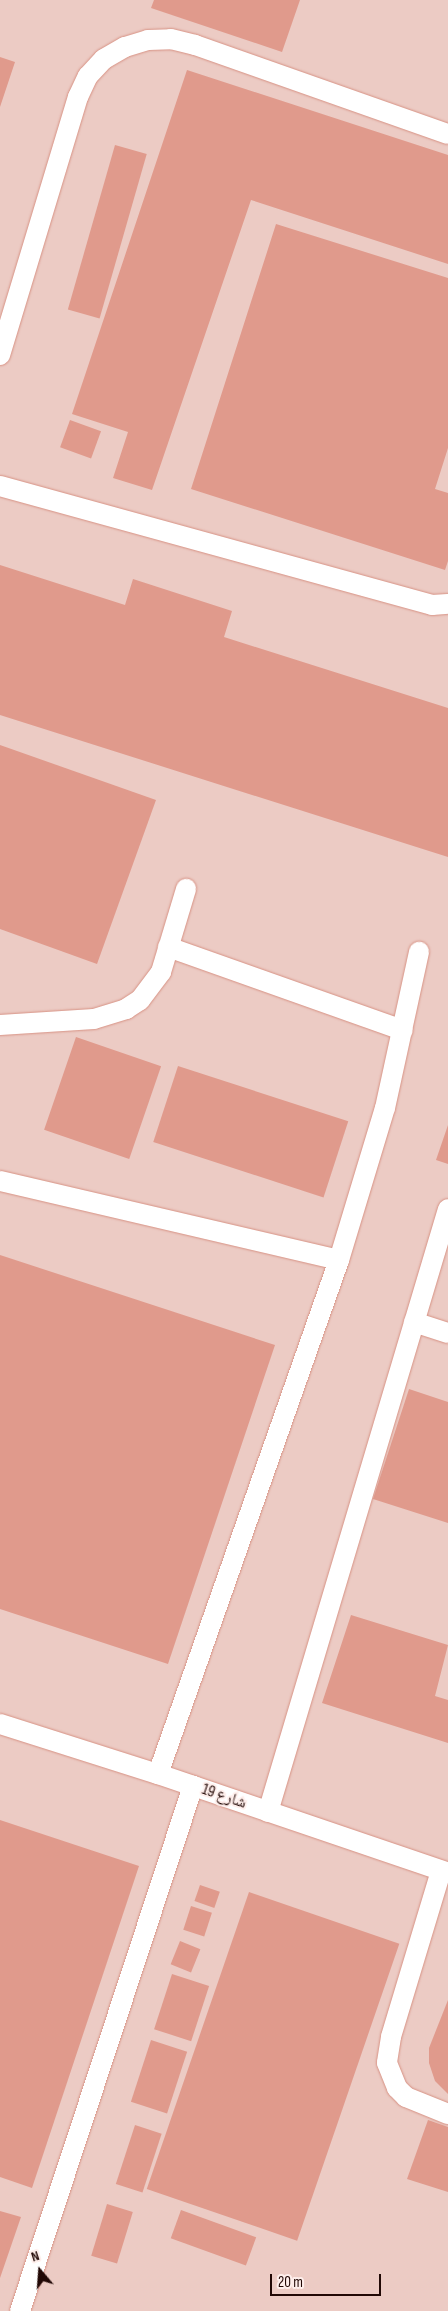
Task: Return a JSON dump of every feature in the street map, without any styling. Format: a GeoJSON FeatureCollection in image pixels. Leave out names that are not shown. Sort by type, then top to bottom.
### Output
{"type":"FeatureCollection","features":[{"type":"Feature","properties":{"kind":"lane"},"geometry":{"type":"LineString","coordinates":[[0,355],[78,97],[88,76],[104,59],[124,47],[148,40],[172,39],[195,45],[448,134]]}},
{"type":"Feature","properties":{"kind":"lane"},"geometry":{"type":"LineString","coordinates":[[0,486],[432,604],[448,604]]}},
{"type":"Feature","properties":{"kind":"lane"},"geometry":{"type":"LineString","coordinates":[[0,1024],[94,1019],[126,1009],[152,987],[161,972],[186,889]]}},
{"type":"Feature","properties":{"kind":"lane"},"geometry":{"type":"LineString","coordinates":[[168,947],[403,1030]]}},
{"type":"Feature","properties":{"kind":"lane"},"geometry":{"type":"LineString","coordinates":[[158,1774],[339,1260],[385,1108],[419,952]]}},
{"type":"Feature","properties":{"kind":"lane"},"geometry":{"type":"LineString","coordinates":[[0,1181],[339,1260]]}},
{"type":"Feature","properties":{"kind":"lane"},"geometry":{"type":"LineString","coordinates":[[268,1812],[448,1209]]}},
{"type":"Feature","properties":{"kind":"lane"},"geometry":{"type":"LineString","coordinates":[[414,1322],[448,1333]]}},
{"type":"Feature","properties":{"kind":"lane","name":"شارع 19"},"geometry":{"type":"LineString","coordinates":[[0,1724],[158,1774],[444,1872]]}},
{"type":"Feature","properties":{"kind":"lane"},"geometry":{"type":"LineString","coordinates":[[20,2311],[193,1786]]}},
{"type":"Feature","properties":{"kind":"lane"},"geometry":{"type":"LineString","coordinates":[[444,1872],[391,2037],[387,2063],[397,2088],[406,2097],[448,2114]]}},
{"type":"Feature","properties":{"kind":"shaded area"},"geometry":{"type":"Polygon","coordinates":[[[0,0],[448,0],[448,2311],[0,2311],[0,0]]]}},
{"type":"Feature","properties":{"kind":"building"},"geometry":{"type":"Polygon","coordinates":[[[154,0],[300,0],[282,52],[151,8],[154,0]]]}},
{"type":"Feature","properties":{"kind":"building"},"geometry":{"type":"Polygon","coordinates":[[[0,57],[15,62],[0,107],[0,57]]]}},
{"type":"Feature","properties":{"kind":"building"},"geometry":{"type":"Polygon","coordinates":[[[187,70],[448,155],[448,264],[251,200],[152,490],[113,478],[128,432],[72,414],[187,70]]]}},
{"type":"Feature","properties":{"kind":"building"},"geometry":{"type":"Polygon","coordinates":[[[115,145],[147,154],[100,318],[68,309],[115,145]]]}},
{"type":"Feature","properties":{"kind":"building"},"geometry":{"type":"Polygon","coordinates":[[[276,224],[448,278],[448,448],[435,489],[448,493],[448,561],[445,570],[191,489],[276,224]]]}},
{"type":"Feature","properties":{"kind":"building"},"geometry":{"type":"Polygon","coordinates":[[[70,420],[101,431],[91,459],[60,447],[70,420]]]}},
{"type":"Feature","properties":{"kind":"building"},"geometry":{"type":"Polygon","coordinates":[[[0,565],[125,605],[133,579],[232,611],[224,637],[448,708],[448,857],[0,715],[0,565]]]}},
{"type":"Feature","properties":{"kind":"building"},"geometry":{"type":"Polygon","coordinates":[[[0,745],[156,800],[97,964],[0,929],[0,745]]]}},
{"type":"Feature","properties":{"kind":"building"},"geometry":{"type":"Polygon","coordinates":[[[76,1037],[161,1066],[129,1159],[44,1130],[76,1037]]]}},
{"type":"Feature","properties":{"kind":"building"},"geometry":{"type":"Polygon","coordinates":[[[178,1066],[348,1121],[324,1197],[153,1142],[178,1066]]]}},
{"type":"Feature","properties":{"kind":"building"},"geometry":{"type":"Polygon","coordinates":[[[448,1125],[448,1164],[436,1160],[448,1125]]]}},
{"type":"Feature","properties":{"kind":"building"},"geometry":{"type":"Polygon","coordinates":[[[0,1255],[275,1345],[168,1664],[0,1609],[0,1255]]]}},
{"type":"Feature","properties":{"kind":"building"},"geometry":{"type":"Polygon","coordinates":[[[409,1389],[448,1402],[448,1523],[373,1499],[409,1389]]]}},
{"type":"Feature","properties":{"kind":"building"},"geometry":{"type":"Polygon","coordinates":[[[351,1615],[448,1645],[435,1696],[448,1700],[448,1743],[322,1703],[351,1615]]]}},
{"type":"Feature","properties":{"kind":"building"},"geometry":{"type":"Polygon","coordinates":[[[0,1820],[139,1866],[32,2188],[0,2177],[0,1820]]]}},
{"type":"Feature","properties":{"kind":"building"},"geometry":{"type":"Polygon","coordinates":[[[200,1885],[220,1892],[214,1908],[194,1901],[200,1885]]]}},
{"type":"Feature","properties":{"kind":"building"},"geometry":{"type":"Polygon","coordinates":[[[249,1892],[399,1944],[297,2241],[147,2189],[249,1892]]]}},
{"type":"Feature","properties":{"kind":"building"},"geometry":{"type":"Polygon","coordinates":[[[191,1906],[212,1913],[204,1937],[183,1930],[191,1906]]]}},
{"type":"Feature","properties":{"kind":"building"},"geometry":{"type":"Polygon","coordinates":[[[180,1941],[200,1949],[191,1972],[171,1964],[180,1941]]]}},
{"type":"Feature","properties":{"kind":"building"},"geometry":{"type":"Polygon","coordinates":[[[172,1974],[209,1986],[191,2041],[154,2029],[172,1974]]]}},
{"type":"Feature","properties":{"kind":"building"},"geometry":{"type":"Polygon","coordinates":[[[448,2000],[448,2094],[435,2081],[429,2063],[429,2048],[448,2000]]]}},
{"type":"Feature","properties":{"kind":"building"},"geometry":{"type":"Polygon","coordinates":[[[151,2040],[187,2052],[167,2114],[131,2102],[151,2040]]]}},
{"type":"Feature","properties":{"kind":"building"},"geometry":{"type":"Polygon","coordinates":[[[428,2120],[448,2127],[448,2192],[407,2179],[428,2120]]]}},
{"type":"Feature","properties":{"kind":"building"},"geometry":{"type":"Polygon","coordinates":[[[135,2125],[162,2134],[142,2193],[116,2184],[135,2125]]]}},
{"type":"Feature","properties":{"kind":"building"},"geometry":{"type":"Polygon","coordinates":[[[107,2204],[133,2212],[117,2264],[91,2256],[107,2204]]]}},
{"type":"Feature","properties":{"kind":"building"},"geometry":{"type":"Polygon","coordinates":[[[181,2210],[256,2237],[246,2266],[171,2238],[181,2210]]]}},
{"type":"Feature","properties":{"kind":"building"},"geometry":{"type":"Polygon","coordinates":[[[0,2211],[21,2217],[0,2278],[0,2211]]]}}]}
